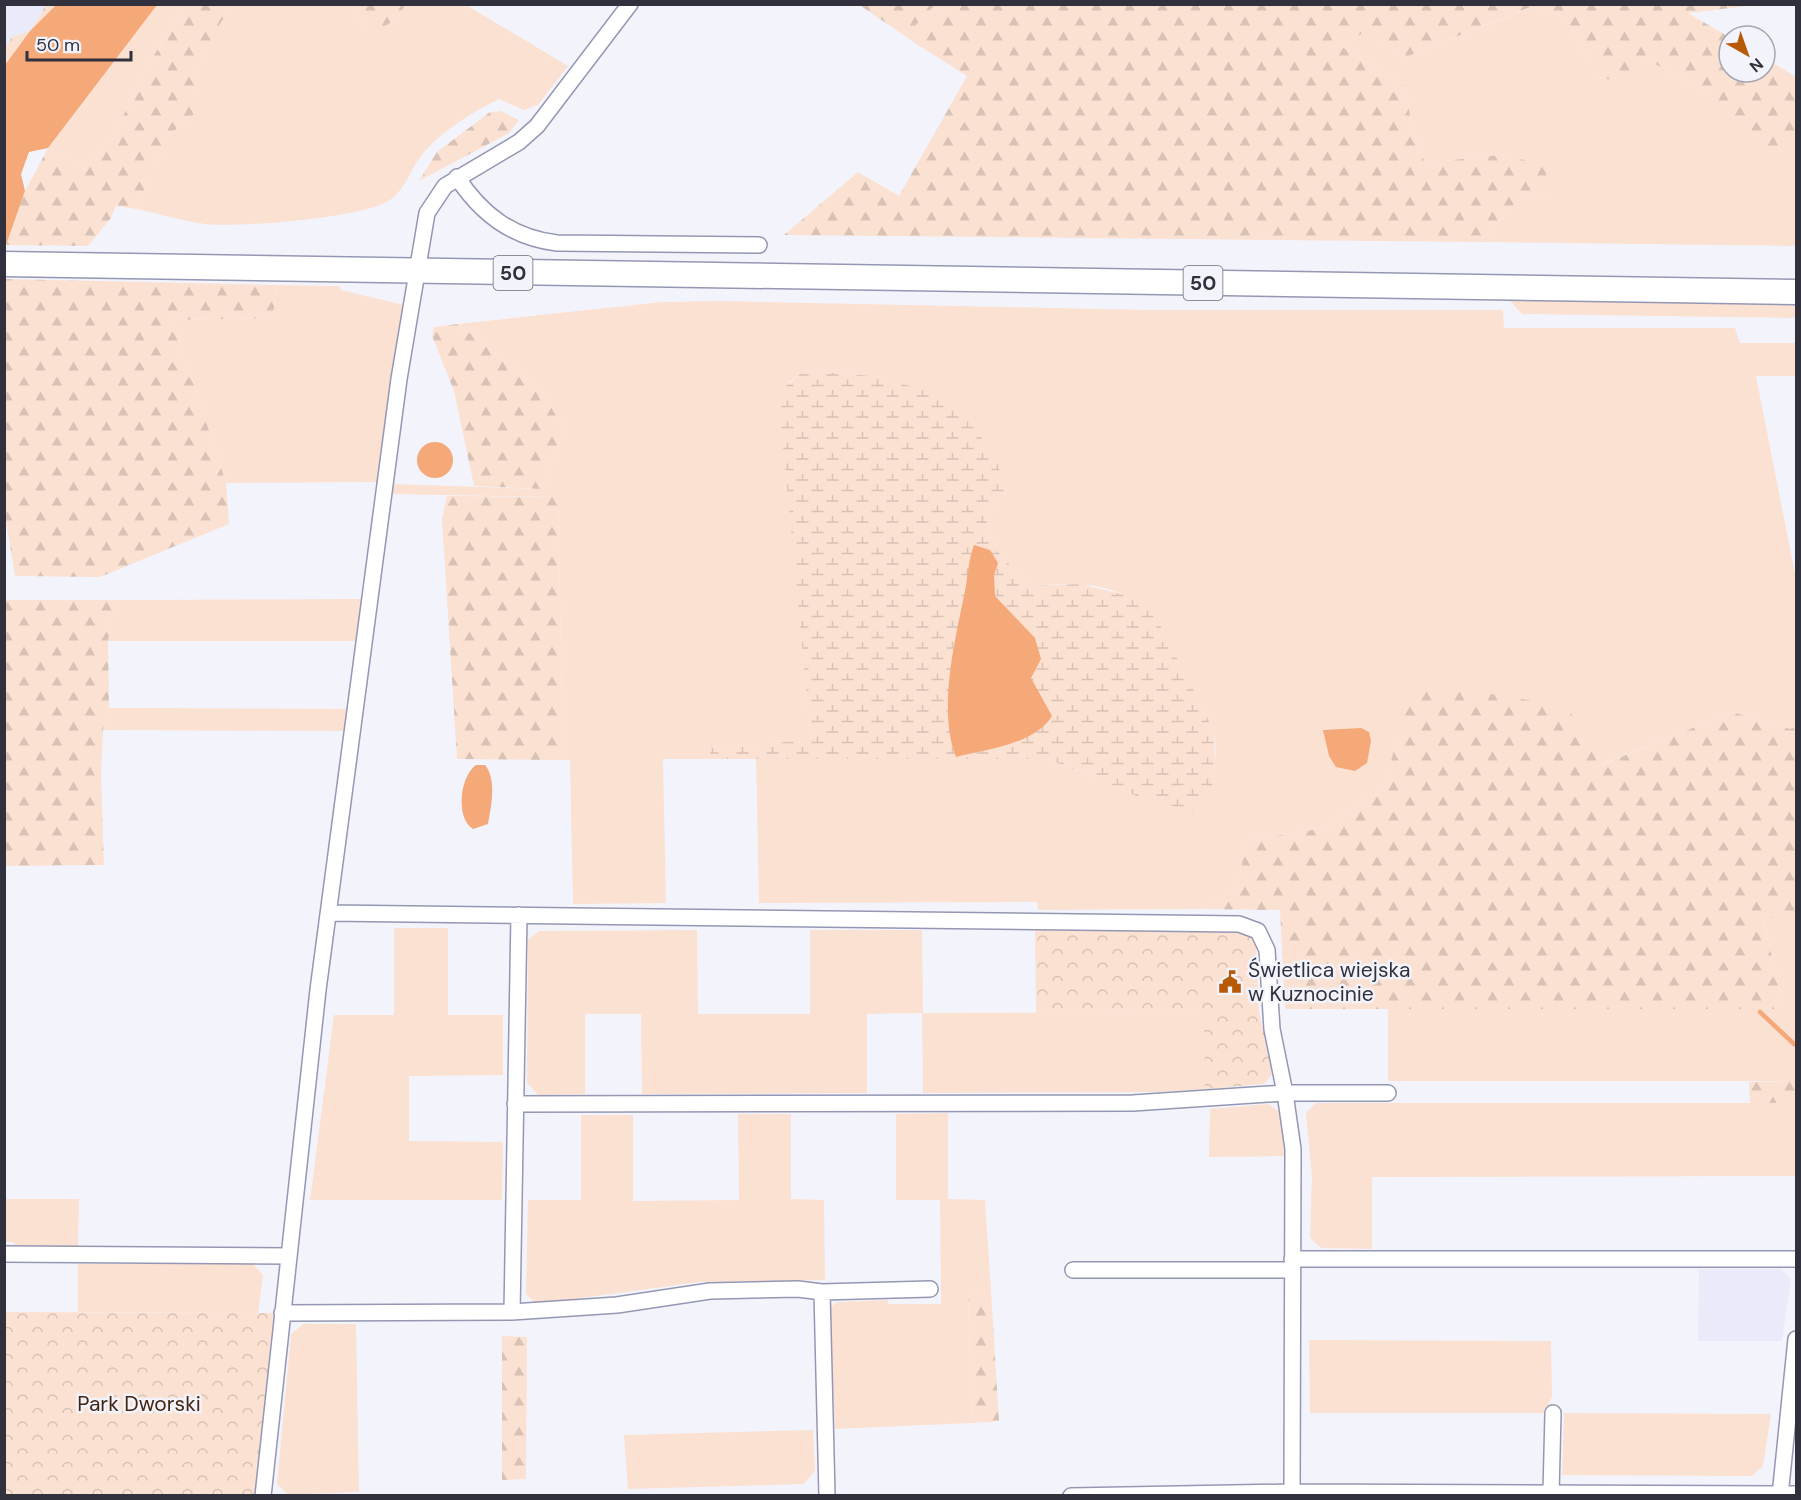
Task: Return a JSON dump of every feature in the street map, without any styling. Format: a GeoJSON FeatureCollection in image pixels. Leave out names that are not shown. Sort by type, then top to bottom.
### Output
{"type":"FeatureCollection","features":[{"type":"Feature","properties":{"kind":"main road","name":"50"},"geometry":{"type":"LineString","coordinates":[[4,264],[1797,292]]}},
{"type":"Feature","properties":{"kind":"street"},"geometry":{"type":"LineString","coordinates":[[263,1496],[318,990],[330,913],[385,476],[427,213],[437,195],[457,177],[519,142],[537,126],[630,4]]}},
{"type":"Feature","properties":{"kind":"street"},"geometry":{"type":"LineString","coordinates":[[457,177],[485,212],[513,232],[532,239],[557,243],[759,245]]}},
{"type":"Feature","properties":{"kind":"street"},"geometry":{"type":"LineString","coordinates":[[330,913],[1239,924],[1258,931],[1267,950],[1272,1029],[1293,1149],[1292,1492]]}},
{"type":"Feature","properties":{"kind":"street"},"geometry":{"type":"LineString","coordinates":[[512,1312],[519,915]]}},
{"type":"Feature","properties":{"kind":"street"},"geometry":{"type":"LineString","coordinates":[[515,1104],[1133,1103],[1285,1093],[1388,1093]]}},
{"type":"Feature","properties":{"kind":"street"},"geometry":{"type":"LineString","coordinates":[[4,1254],[288,1256]]}},
{"type":"Feature","properties":{"kind":"street"},"geometry":{"type":"LineString","coordinates":[[1073,1270],[1292,1264],[1797,1259]]}},
{"type":"Feature","properties":{"kind":"street"},"geometry":{"type":"LineString","coordinates":[[282,1313],[512,1312],[617,1305],[710,1291],[798,1289],[822,1292],[930,1289]]}},
{"type":"Feature","properties":{"kind":"street"},"geometry":{"type":"LineString","coordinates":[[822,1292],[827,1496]]}},
{"type":"Feature","properties":{"kind":"street"},"geometry":{"type":"LineString","coordinates":[[1780,1494],[1797,1339]]}},
{"type":"Feature","properties":{"kind":"street"},"geometry":{"type":"LineString","coordinates":[[1551,1493],[1553,1413]]}},
{"type":"Feature","properties":{"kind":"street"},"geometry":{"type":"LineString","coordinates":[[1071,1496],[1292,1492],[1797,1494]]}},
{"type":"Feature","properties":{"kind":"shaded area"},"geometry":{"type":"Polygon","coordinates":[[[5,5],[46,5],[30,31],[12,37],[5,50],[5,5]]]}},
{"type":"Feature","properties":{"kind":"shaded area"},"geometry":{"type":"Polygon","coordinates":[[[56,5],[157,5],[48,148],[29,152],[21,174],[25,191],[6,245],[5,277],[5,65],[30,31],[56,5]]]}},
{"type":"Feature","properties":{"kind":"shaded area"},"geometry":{"type":"Polygon","coordinates":[[[435,442],[447,448],[453,460],[447,472],[435,478],[423,472],[417,460],[423,448],[435,442]]]}},
{"type":"Feature","properties":{"kind":"shaded area"},"geometry":{"type":"Polygon","coordinates":[[[974,545],[990,550],[998,563],[994,575],[995,596],[1035,638],[1041,659],[1031,678],[1052,716],[1034,734],[1022,740],[956,757],[948,717],[948,695],[953,650],[974,545]]]}},
{"type":"Feature","properties":{"kind":"shaded area"},"geometry":{"type":"Polygon","coordinates":[[[1361,728],[1369,732],[1371,741],[1367,763],[1355,771],[1336,767],[1329,756],[1323,730],[1361,728]]]}},
{"type":"Feature","properties":{"kind":"shaded area"},"geometry":{"type":"Polygon","coordinates":[[[476,765],[485,765],[489,771],[492,793],[488,824],[473,829],[467,824],[464,816],[462,797],[466,778],[476,765]]]}},
{"type":"Feature","properties":{"kind":"shaded area"},"geometry":{"type":"Polygon","coordinates":[[[1699,1269],[1781,1269],[1791,1279],[1782,1341],[1698,1341],[1699,1269]]]}},
{"type":"Feature","properties":{"kind":"green space"},"geometry":{"type":"Polygon","coordinates":[[[858,4],[935,4],[935,5],[905,36],[858,4]]]}},
{"type":"Feature","properties":{"kind":"green space"},"geometry":{"type":"Polygon","coordinates":[[[46,5],[56,5],[30,31],[46,5]]]}},
{"type":"Feature","properties":{"kind":"green space"},"geometry":{"type":"Polygon","coordinates":[[[157,5],[184,5],[143,74],[115,133],[84,169],[48,148],[157,5]]]}},
{"type":"Feature","properties":{"kind":"green space"},"geometry":{"type":"Polygon","coordinates":[[[184,5],[232,5],[210,42],[199,69],[194,98],[195,113],[168,136],[137,209],[116,206],[111,218],[88,246],[6,245],[25,191],[48,148],[84,169],[115,133],[143,74],[184,5]]]}},
{"type":"Feature","properties":{"kind":"green space"},"geometry":{"type":"Polygon","coordinates":[[[232,5],[350,5],[363,27],[398,17],[405,5],[466,5],[568,66],[538,105],[524,110],[499,99],[449,129],[424,152],[396,195],[376,206],[329,217],[221,225],[188,221],[137,209],[168,136],[194,113],[198,69],[209,42],[232,5]]]}},
{"type":"Feature","properties":{"kind":"green space"},"geometry":{"type":"Polygon","coordinates":[[[350,5],[405,5],[398,17],[380,30],[363,27],[350,5]]]}},
{"type":"Feature","properties":{"kind":"green space"},"geometry":{"type":"Polygon","coordinates":[[[935,5],[950,5],[915,43],[905,36],[935,5]]]}},
{"type":"Feature","properties":{"kind":"green space"},"geometry":{"type":"Polygon","coordinates":[[[950,5],[1757,5],[1688,13],[1717,30],[1717,84],[1777,84],[1777,65],[1796,77],[1796,129],[1770,152],[1715,112],[1714,99],[1642,56],[1630,80],[1602,79],[1565,17],[1528,8],[1406,57],[1365,31],[1342,47],[1406,85],[1411,124],[1425,163],[1508,154],[1546,168],[1546,193],[1517,201],[1480,242],[784,235],[858,172],[899,196],[967,76],[915,43],[950,5]]]}},
{"type":"Feature","properties":{"kind":"green space"},"geometry":{"type":"Polygon","coordinates":[[[1529,8],[1565,17],[1602,79],[1642,56],[1715,99],[1769,151],[1796,129],[1796,246],[1480,242],[1517,201],[1546,193],[1508,154],[1425,163],[1411,124],[1406,85],[1342,47],[1365,30],[1406,57],[1529,8]]]}},
{"type":"Feature","properties":{"kind":"green space"},"geometry":{"type":"Polygon","coordinates":[[[30,31],[5,65],[4,50],[12,37],[30,31]]]}},
{"type":"Feature","properties":{"kind":"green space"},"geometry":{"type":"Polygon","coordinates":[[[501,111],[519,120],[509,133],[419,181],[437,152],[490,112],[501,111]]]}},
{"type":"Feature","properties":{"kind":"green space"},"geometry":{"type":"Polygon","coordinates":[[[4,279],[276,285],[273,318],[173,320],[226,483],[229,524],[100,577],[15,576],[4,509],[4,279]]]}},
{"type":"Feature","properties":{"kind":"green space"},"geometry":{"type":"Polygon","coordinates":[[[276,285],[339,286],[341,290],[404,305],[392,374],[378,482],[226,483],[173,320],[273,318],[276,285]]]}},
{"type":"Feature","properties":{"kind":"green space"},"geometry":{"type":"Polygon","coordinates":[[[1508,299],[1796,304],[1796,318],[1522,314],[1508,299]]]}},
{"type":"Feature","properties":{"kind":"green space"},"geometry":{"type":"Polygon","coordinates":[[[720,301],[1148,310],[1503,310],[1504,328],[1735,328],[1740,343],[1796,343],[1796,376],[1756,376],[1796,579],[1796,726],[1790,729],[1732,712],[1600,765],[1412,693],[1383,788],[1326,828],[1247,840],[1236,893],[1212,900],[1203,909],[1038,910],[1037,902],[759,903],[756,759],[1046,759],[1093,776],[1210,797],[1215,765],[1215,741],[1210,722],[1171,659],[1128,600],[1120,593],[1098,587],[1075,584],[1029,586],[997,551],[984,514],[1005,491],[883,377],[814,371],[800,374],[789,382],[788,483],[811,741],[711,748],[709,759],[663,759],[666,903],[573,904],[570,760],[563,760],[558,497],[390,494],[392,484],[541,489],[564,430],[542,391],[458,324],[662,302],[720,301]]]}},
{"type":"Feature","properties":{"kind":"green space"},"geometry":{"type":"Polygon","coordinates":[[[458,324],[542,391],[564,430],[541,489],[474,486],[454,391],[432,336],[434,327],[458,324]]]}},
{"type":"Feature","properties":{"kind":"green space"},"geometry":{"type":"Polygon","coordinates":[[[814,371],[883,377],[957,402],[997,461],[1005,491],[984,514],[997,551],[1029,586],[1080,584],[1122,594],[1154,613],[1214,731],[1215,761],[1211,797],[1192,811],[1141,798],[1093,776],[1046,759],[709,759],[711,748],[811,740],[778,393],[800,374],[814,371]]]}},
{"type":"Feature","properties":{"kind":"green space"},"geometry":{"type":"Polygon","coordinates":[[[447,496],[558,497],[563,760],[457,759],[442,519],[447,496]]]}},
{"type":"Feature","properties":{"kind":"green space"},"geometry":{"type":"Polygon","coordinates":[[[362,599],[356,641],[108,641],[114,600],[362,599]]]}},
{"type":"Feature","properties":{"kind":"green space"},"geometry":{"type":"Polygon","coordinates":[[[5,600],[114,600],[108,641],[109,708],[103,730],[101,774],[104,865],[5,866],[5,600]]]}},
{"type":"Feature","properties":{"kind":"green space"},"geometry":{"type":"Polygon","coordinates":[[[1454,688],[1567,706],[1601,765],[1732,712],[1790,729],[1796,726],[1796,917],[1763,918],[1784,1009],[1285,1009],[1280,910],[1203,909],[1212,900],[1236,893],[1247,840],[1326,828],[1383,788],[1411,693],[1454,688]]]}},
{"type":"Feature","properties":{"kind":"green space"},"geometry":{"type":"Polygon","coordinates":[[[109,708],[348,709],[345,731],[103,730],[109,708]]]}},
{"type":"Feature","properties":{"kind":"green space"},"geometry":{"type":"Polygon","coordinates":[[[1763,917],[1796,917],[1796,1081],[1388,1081],[1388,1009],[1784,1009],[1763,917]]]}},
{"type":"Feature","properties":{"kind":"green space"},"geometry":{"type":"Polygon","coordinates":[[[394,928],[448,928],[448,1015],[503,1015],[503,1075],[409,1076],[409,1141],[503,1142],[502,1200],[310,1200],[334,1015],[394,1015],[394,928]]]}},
{"type":"Feature","properties":{"kind":"green space"},"geometry":{"type":"Polygon","coordinates":[[[697,930],[698,1014],[810,1014],[810,930],[922,930],[923,1013],[1205,1012],[1205,1089],[1157,1092],[923,1093],[922,1013],[867,1014],[867,1093],[642,1094],[641,1014],[585,1014],[585,1094],[538,1095],[527,1083],[528,940],[539,931],[697,930]]]}},
{"type":"Feature","properties":{"kind":"green space"},"geometry":{"type":"Polygon","coordinates":[[[1035,930],[1246,930],[1256,940],[1259,1012],[1273,1073],[1264,1084],[1205,1089],[1204,1012],[1036,1013],[1035,930]]]}},
{"type":"Feature","properties":{"kind":"green space"},"geometry":{"type":"Polygon","coordinates":[[[1796,1081],[1796,1103],[1750,1103],[1749,1082],[1796,1081]]]}},
{"type":"Feature","properties":{"kind":"green space"},"geometry":{"type":"Polygon","coordinates":[[[1316,1103],[1796,1103],[1796,1176],[1372,1177],[1372,1249],[1321,1248],[1310,1238],[1312,1177],[1306,1113],[1316,1103]]]}},
{"type":"Feature","properties":{"kind":"green space"},"geometry":{"type":"Polygon","coordinates":[[[1268,1104],[1283,1114],[1284,1156],[1209,1157],[1210,1109],[1268,1104]]]}},
{"type":"Feature","properties":{"kind":"green space"},"geometry":{"type":"Polygon","coordinates":[[[948,1113],[948,1199],[985,1200],[991,1290],[968,1292],[972,1423],[835,1429],[829,1308],[837,1302],[888,1300],[888,1304],[941,1304],[940,1200],[896,1200],[896,1114],[948,1113]]]}},
{"type":"Feature","properties":{"kind":"green space"},"geometry":{"type":"Polygon","coordinates":[[[738,1114],[791,1114],[791,1199],[824,1200],[825,1280],[700,1282],[536,1304],[526,1294],[528,1200],[581,1200],[581,1115],[633,1115],[633,1201],[739,1200],[738,1114]]]}},
{"type":"Feature","properties":{"kind":"green space"},"geometry":{"type":"Polygon","coordinates":[[[5,1199],[79,1199],[78,1247],[17,1247],[13,1242],[5,1242],[5,1199]]]}},
{"type":"Feature","properties":{"kind":"green space"},"geometry":{"type":"Polygon","coordinates":[[[78,1264],[253,1264],[263,1275],[258,1313],[78,1312],[78,1264]]]}},
{"type":"Feature","properties":{"kind":"green space"},"geometry":{"type":"Polygon","coordinates":[[[991,1290],[999,1421],[972,1423],[968,1291],[991,1290]]]}},
{"type":"Feature","properties":{"kind":"green space","name":"Park Dworski"},"geometry":{"type":"Polygon","coordinates":[[[5,1312],[274,1313],[256,1495],[5,1496],[5,1312]]]}},
{"type":"Feature","properties":{"kind":"green space"},"geometry":{"type":"Polygon","coordinates":[[[303,1324],[356,1324],[359,1492],[288,1495],[277,1484],[291,1334],[303,1324]]]}},
{"type":"Feature","properties":{"kind":"green space"},"geometry":{"type":"Polygon","coordinates":[[[502,1336],[527,1337],[526,1479],[502,1480],[502,1336]]]}},
{"type":"Feature","properties":{"kind":"green space"},"geometry":{"type":"Polygon","coordinates":[[[1309,1340],[1551,1341],[1552,1397],[1544,1413],[1310,1413],[1309,1340]]]}},
{"type":"Feature","properties":{"kind":"green space"},"geometry":{"type":"Polygon","coordinates":[[[1564,1413],[1771,1414],[1763,1466],[1752,1476],[1562,1475],[1564,1413]]]}},
{"type":"Feature","properties":{"kind":"green space"},"geometry":{"type":"Polygon","coordinates":[[[813,1430],[815,1471],[804,1484],[628,1489],[624,1435],[813,1430]]]}},
{"type":"Feature","properties":{"kind":"waterway"},"geometry":{"type":"LineString","coordinates":[[1760,1012],[1794,1044]]}},
{"type":"Feature","properties":{"kind":"place","name":"Świetlica wiejska w Kuznocinie"},"geometry":{"type":"Point","coordinates":[1230,982]}}]}
